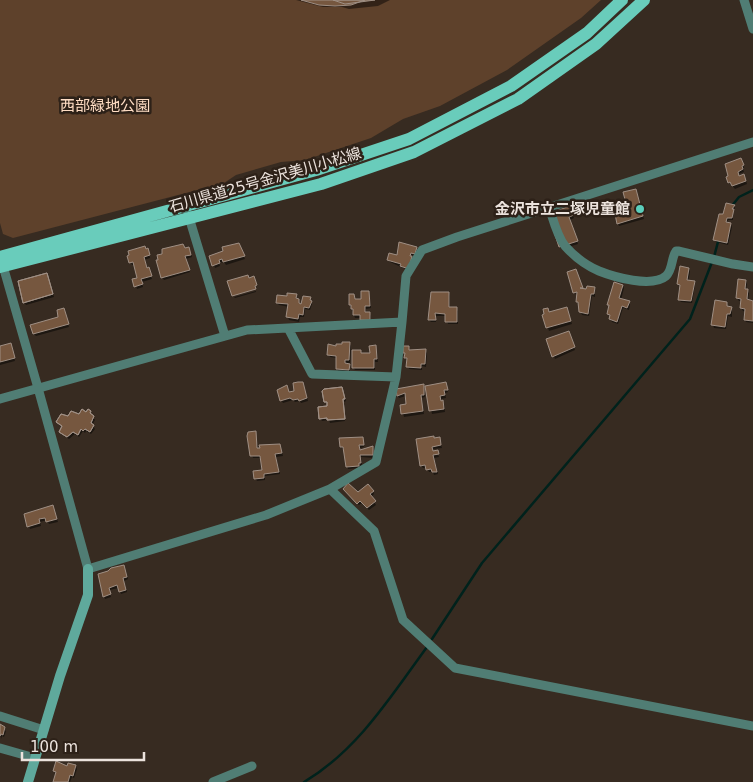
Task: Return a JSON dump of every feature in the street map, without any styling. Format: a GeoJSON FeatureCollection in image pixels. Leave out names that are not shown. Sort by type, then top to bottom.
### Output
{"type":"FeatureCollection","features":[{"type":"Feature","properties":{"kind":"main road","name":"石川県道25号金沢美川小松線"},"geometry":{"type":"LineString","coordinates":[[1,261],[186,204],[316,170],[409,138],[511,86],[587,33],[622,0]]}},
{"type":"Feature","properties":{"kind":"main road","name":"石川県道25号金沢美川小松線"},"geometry":{"type":"LineString","coordinates":[[1,261],[189,218],[321,184],[414,152],[518,99],[596,44],[644,0]]}},
{"type":"Feature","properties":{"kind":"street"},"geometry":{"type":"LineString","coordinates":[[744,0],[753,29]]}},
{"type":"Feature","properties":{"kind":"street"},"geometry":{"type":"LineString","coordinates":[[88,569],[266,515],[330,488],[376,462],[396,377],[406,276],[422,250],[457,237],[753,142]]}},
{"type":"Feature","properties":{"kind":"street"},"geometry":{"type":"LineString","coordinates":[[186,204],[225,336]]}},
{"type":"Feature","properties":{"kind":"street"},"geometry":{"type":"LineString","coordinates":[[549,207],[564,245],[579,259],[598,271],[629,280],[658,280],[666,276],[676,251],[753,267]]}},
{"type":"Feature","properties":{"kind":"street"},"geometry":{"type":"LineString","coordinates":[[1,261],[88,569],[88,595],[28,782]]}},
{"type":"Feature","properties":{"kind":"street"},"geometry":{"type":"LineString","coordinates":[[0,399],[247,330],[402,322]]}},
{"type":"Feature","properties":{"kind":"street"},"geometry":{"type":"LineString","coordinates":[[288,328],[312,374],[396,377]]}},
{"type":"Feature","properties":{"kind":"street"},"geometry":{"type":"LineString","coordinates":[[330,488],[374,531],[403,620],[455,668],[753,726]]}},
{"type":"Feature","properties":{"kind":"street"},"geometry":{"type":"LineString","coordinates":[[0,716],[44,730]]}},
{"type":"Feature","properties":{"kind":"street"},"geometry":{"type":"LineString","coordinates":[[0,748],[35,758]]}},
{"type":"Feature","properties":{"kind":"street"},"geometry":{"type":"LineString","coordinates":[[213,782],[252,766]]}},
{"type":"Feature","properties":{"kind":"green space","name":"西部緑地公園"},"geometry":{"type":"Polygon","coordinates":[[[0,0],[601,0],[581,18],[507,70],[440,106],[403,119],[371,138],[305,160],[281,162],[236,175],[224,183],[13,238],[3,234],[0,223],[0,0]]]}},
{"type":"Feature","properties":{"kind":"building"},"geometry":{"type":"Polygon","coordinates":[[[301,0],[365,0],[351,5],[335,6],[319,5],[301,0]]]}},
{"type":"Feature","properties":{"kind":"building"},"geometry":{"type":"Polygon","coordinates":[[[333,0],[375,0],[345,4],[333,0]]]}},
{"type":"Feature","properties":{"kind":"building"},"geometry":{"type":"Polygon","coordinates":[[[741,158],[744,165],[742,166],[743,169],[738,172],[739,176],[744,174],[746,181],[732,186],[730,182],[728,183],[726,177],[728,176],[725,164],[741,158]]]}},
{"type":"Feature","properties":{"kind":"building"},"geometry":{"type":"Polygon","coordinates":[[[636,189],[643,216],[617,224],[614,209],[622,205],[623,208],[627,207],[623,192],[636,189]]]}},
{"type":"Feature","properties":{"kind":"building"},"geometry":{"type":"Polygon","coordinates":[[[726,203],[735,205],[732,209],[734,209],[732,218],[727,218],[726,222],[731,223],[727,243],[713,240],[719,214],[723,214],[726,203]]]}},
{"type":"Feature","properties":{"kind":"building"},"geometry":{"type":"Polygon","coordinates":[[[570,206],[574,215],[569,217],[578,241],[559,247],[548,214],[570,206]]]}},
{"type":"Feature","properties":{"kind":"building"},"geometry":{"type":"Polygon","coordinates":[[[399,242],[417,247],[415,254],[411,253],[409,269],[400,266],[401,264],[387,260],[389,253],[397,255],[399,242]]]}},
{"type":"Feature","properties":{"kind":"building"},"geometry":{"type":"Polygon","coordinates":[[[239,243],[245,256],[223,262],[222,259],[219,260],[220,263],[212,266],[209,256],[223,251],[222,247],[239,243]]]}},
{"type":"Feature","properties":{"kind":"building"},"geometry":{"type":"Polygon","coordinates":[[[183,244],[185,248],[189,247],[191,255],[185,256],[190,270],[161,278],[156,260],[158,260],[157,255],[162,254],[162,249],[183,244]]]}},
{"type":"Feature","properties":{"kind":"building"},"geometry":{"type":"Polygon","coordinates":[[[145,246],[146,249],[148,248],[150,255],[144,257],[147,268],[149,267],[152,276],[141,279],[143,284],[134,287],[132,279],[137,278],[133,262],[129,263],[128,251],[145,246]]]}},
{"type":"Feature","properties":{"kind":"building"},"geometry":{"type":"Polygon","coordinates":[[[680,266],[689,268],[687,280],[695,281],[691,301],[678,300],[680,285],[677,284],[680,266]]]}},
{"type":"Feature","properties":{"kind":"building"},"geometry":{"type":"Polygon","coordinates":[[[576,269],[583,288],[580,288],[586,289],[587,286],[595,287],[594,294],[591,294],[588,314],[579,312],[578,302],[576,302],[577,292],[573,293],[567,272],[576,269]]]}},
{"type":"Feature","properties":{"kind":"building"},"geometry":{"type":"Polygon","coordinates":[[[47,273],[53,294],[23,303],[18,281],[47,273]]]}},
{"type":"Feature","properties":{"kind":"building"},"geometry":{"type":"Polygon","coordinates":[[[47,273],[53,294],[23,303],[18,281],[47,273]]]}},
{"type":"Feature","properties":{"kind":"building"},"geometry":{"type":"Polygon","coordinates":[[[248,275],[249,278],[254,276],[257,285],[255,286],[256,289],[232,296],[227,281],[248,275]]]}},
{"type":"Feature","properties":{"kind":"building"},"geometry":{"type":"Polygon","coordinates":[[[738,279],[746,280],[745,289],[748,289],[747,299],[753,301],[753,321],[744,320],[745,309],[740,308],[741,299],[736,298],[738,279]]]}},
{"type":"Feature","properties":{"kind":"building"},"geometry":{"type":"Polygon","coordinates":[[[614,282],[623,285],[619,298],[630,301],[627,308],[622,306],[617,322],[609,319],[610,315],[607,314],[609,305],[607,305],[614,282]]]}},
{"type":"Feature","properties":{"kind":"building"},"geometry":{"type":"Polygon","coordinates":[[[361,291],[369,291],[370,306],[365,306],[365,312],[370,312],[370,320],[360,320],[360,315],[353,315],[353,309],[349,305],[349,294],[354,294],[355,299],[361,299],[361,291]]]}},
{"type":"Feature","properties":{"kind":"building"},"geometry":{"type":"Polygon","coordinates":[[[431,292],[449,292],[449,307],[457,307],[457,322],[445,322],[445,314],[435,313],[436,320],[428,320],[431,292]]]}},
{"type":"Feature","properties":{"kind":"building"},"geometry":{"type":"Polygon","coordinates":[[[287,293],[297,294],[296,298],[299,299],[301,304],[303,296],[311,297],[310,300],[312,301],[309,308],[304,307],[303,315],[299,314],[298,319],[286,317],[288,304],[276,303],[277,295],[287,296],[287,293]]]}},
{"type":"Feature","properties":{"kind":"building"},"geometry":{"type":"Polygon","coordinates":[[[715,300],[727,302],[727,306],[732,307],[730,314],[727,314],[725,327],[711,325],[715,300]]]}},
{"type":"Feature","properties":{"kind":"building"},"geometry":{"type":"Polygon","coordinates":[[[567,307],[571,321],[546,328],[542,315],[544,314],[543,309],[548,308],[549,312],[567,307]]]}},
{"type":"Feature","properties":{"kind":"building"},"geometry":{"type":"Polygon","coordinates":[[[64,308],[69,324],[33,334],[30,325],[58,317],[57,310],[64,308]]]}},
{"type":"Feature","properties":{"kind":"building"},"geometry":{"type":"Polygon","coordinates":[[[569,331],[575,347],[552,357],[546,339],[569,331]]]}},
{"type":"Feature","properties":{"kind":"building"},"geometry":{"type":"Polygon","coordinates":[[[342,342],[350,342],[349,360],[345,360],[345,363],[350,364],[349,370],[336,369],[336,356],[327,355],[328,344],[336,346],[336,344],[342,344],[342,342]]]}},
{"type":"Feature","properties":{"kind":"building"},"geometry":{"type":"Polygon","coordinates":[[[11,343],[15,358],[0,362],[0,346],[11,343]]]}},
{"type":"Feature","properties":{"kind":"building"},"geometry":{"type":"Polygon","coordinates":[[[376,345],[377,359],[374,359],[374,368],[352,368],[352,350],[370,353],[369,346],[376,345]]]}},
{"type":"Feature","properties":{"kind":"building"},"geometry":{"type":"Polygon","coordinates":[[[403,346],[409,346],[409,350],[426,349],[425,364],[421,364],[421,368],[406,367],[407,358],[404,358],[403,346]]]}},
{"type":"Feature","properties":{"kind":"building"},"geometry":{"type":"Polygon","coordinates":[[[303,382],[307,398],[299,401],[298,399],[293,400],[290,398],[280,401],[277,390],[287,385],[289,392],[294,391],[293,383],[303,382]]]}},
{"type":"Feature","properties":{"kind":"building"},"geometry":{"type":"Polygon","coordinates":[[[446,382],[448,390],[444,390],[445,395],[440,396],[441,401],[443,400],[444,409],[429,411],[425,386],[446,382]]]}},
{"type":"Feature","properties":{"kind":"building"},"geometry":{"type":"Polygon","coordinates":[[[424,384],[424,395],[421,395],[423,411],[401,414],[400,405],[406,404],[405,393],[397,396],[396,389],[424,384]]]}},
{"type":"Feature","properties":{"kind":"building"},"geometry":{"type":"Polygon","coordinates":[[[342,387],[345,399],[343,399],[345,419],[319,419],[318,407],[327,406],[327,402],[324,402],[322,391],[324,389],[342,387]]]}},
{"type":"Feature","properties":{"kind":"building"},"geometry":{"type":"Polygon","coordinates":[[[342,387],[345,399],[343,399],[345,419],[319,419],[318,407],[327,406],[327,402],[324,402],[322,391],[324,389],[342,387]]]}},
{"type":"Feature","properties":{"kind":"building"},"geometry":{"type":"Polygon","coordinates":[[[82,409],[86,412],[88,409],[94,416],[91,423],[94,425],[90,432],[81,429],[78,435],[73,432],[67,437],[59,432],[62,426],[56,422],[61,414],[68,416],[71,411],[79,414],[82,409]]]}},
{"type":"Feature","properties":{"kind":"building"},"geometry":{"type":"Polygon","coordinates":[[[82,409],[86,412],[88,409],[94,416],[91,423],[94,425],[90,432],[81,429],[78,435],[73,432],[67,437],[59,432],[62,426],[56,422],[61,414],[68,416],[71,411],[79,414],[82,409]]]}},
{"type":"Feature","properties":{"kind":"building"},"geometry":{"type":"Polygon","coordinates":[[[256,431],[257,448],[260,448],[259,445],[280,444],[282,453],[275,454],[279,472],[264,474],[264,478],[254,479],[253,471],[262,470],[260,456],[250,456],[247,436],[248,432],[256,431]]]}},
{"type":"Feature","properties":{"kind":"building"},"geometry":{"type":"Polygon","coordinates":[[[434,436],[434,438],[440,437],[441,445],[432,447],[433,451],[438,450],[439,454],[433,455],[437,472],[432,472],[431,469],[426,470],[425,465],[420,466],[416,439],[434,436]]]}},
{"type":"Feature","properties":{"kind":"building"},"geometry":{"type":"Polygon","coordinates":[[[363,437],[364,445],[359,445],[360,450],[373,446],[373,455],[360,455],[361,463],[359,463],[359,466],[346,467],[343,447],[340,447],[339,438],[363,437]]]}},
{"type":"Feature","properties":{"kind":"building"},"geometry":{"type":"Polygon","coordinates":[[[348,483],[358,492],[368,484],[374,491],[370,494],[376,501],[367,508],[360,501],[357,504],[343,489],[348,483]]]}},
{"type":"Feature","properties":{"kind":"building"},"geometry":{"type":"Polygon","coordinates":[[[53,505],[57,519],[46,522],[45,518],[39,519],[40,523],[27,527],[24,514],[53,505]]]}},
{"type":"Feature","properties":{"kind":"building"},"geometry":{"type":"Polygon","coordinates":[[[124,565],[127,577],[123,578],[126,590],[119,592],[117,585],[109,588],[111,594],[103,597],[98,574],[124,565]]]}},
{"type":"Feature","properties":{"kind":"building"},"geometry":{"type":"Polygon","coordinates":[[[0,724],[5,727],[3,735],[1,734],[0,736],[0,724]]]}},
{"type":"Feature","properties":{"kind":"building"},"geometry":{"type":"Polygon","coordinates":[[[56,761],[67,766],[68,763],[76,765],[73,776],[70,775],[68,782],[53,782],[56,772],[53,771],[56,761]]]}},
{"type":"Feature","properties":{"kind":"waterway"},"geometry":{"type":"LineString","coordinates":[[731,207],[739,197],[753,190]]}},
{"type":"Feature","properties":{"kind":"waterway"},"geometry":{"type":"LineString","coordinates":[[714,257],[719,238]]}},
{"type":"Feature","properties":{"kind":"waterway"},"geometry":{"type":"LineString","coordinates":[[432,639],[482,563],[690,319],[712,262]]}},
{"type":"Feature","properties":{"kind":"waterway"},"geometry":{"type":"LineString","coordinates":[[304,782],[323,769],[357,738],[386,703],[427,647]]}},
{"type":"Feature","properties":{"kind":"place","name":"金沢市立二塚児童館"},"geometry":{"type":"Point","coordinates":[640,209]}}]}
